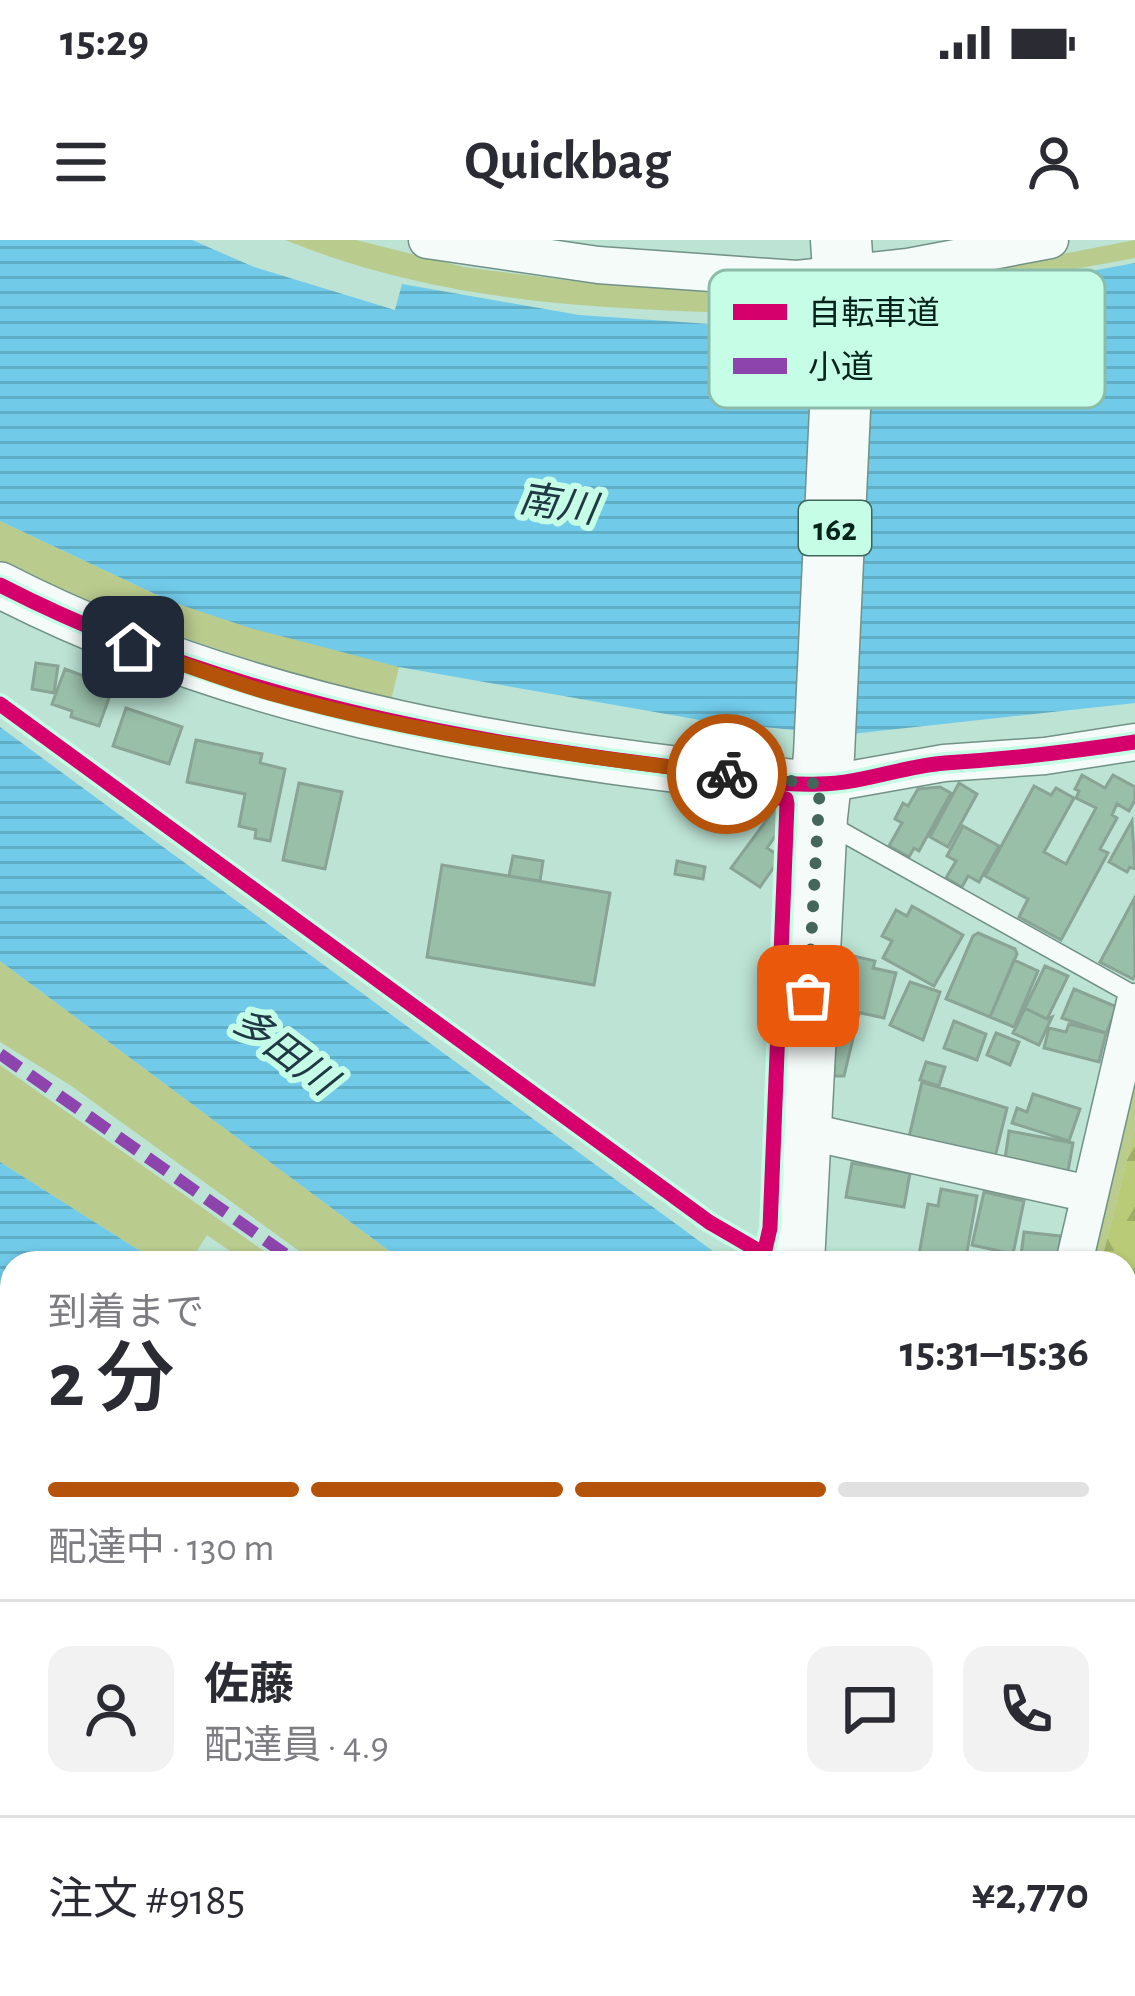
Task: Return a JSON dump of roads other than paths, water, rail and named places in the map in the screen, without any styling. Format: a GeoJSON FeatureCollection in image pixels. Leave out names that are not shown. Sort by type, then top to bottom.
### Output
{"type":"FeatureCollection","features":[{"type":"Feature","properties":{"kind":"highway","name":"162"},"geometry":{"type":"LineString","coordinates":[[795,1251],[837,408]]}},
{"type":"Feature","properties":{"kind":"street"},"geometry":{"type":"LineString","coordinates":[[427,240],[598,265],[709,273]]}},
{"type":"Feature","properties":{"kind":"street"},"geometry":{"type":"LineString","coordinates":[[869,270],[1050,240]]}},
{"type":"Feature","properties":{"kind":"street"},"geometry":{"type":"LineString","coordinates":[[0,585],[133,647],[273,694],[591,757],[820,786],[944,764],[1045,756],[1135,742]]}},
{"type":"Feature","properties":{"kind":"street"},"geometry":{"type":"LineString","coordinates":[[1077,1251],[1135,999]]}},
{"type":"Feature","properties":{"kind":"street"},"geometry":{"type":"LineString","coordinates":[[801,1130],[1090,1194]]}},
{"type":"Feature","properties":{"kind":"lane"},"geometry":{"type":"LineString","coordinates":[[820,786],[1135,999]]}},
{"type":"Feature","properties":{"kind":"water","name":"南川"},"geometry":{"type":"Polygon","coordinates":[[[0,240],[192,240],[254,267],[395,310],[402,284],[579,315],[709,324],[709,408],[1105,408],[1105,270],[1097,270],[1135,263],[1135,703],[842,735],[706,721],[399,667],[250,628],[172,602],[0,521],[0,240]]]}},
{"type":"Feature","properties":{"kind":"water","name":"多田川"},"geometry":{"type":"Polygon","coordinates":[[[0,727],[713,1251],[389,1251],[0,961],[0,727]]]}},
{"type":"Feature","properties":{"kind":"water"},"geometry":{"type":"Polygon","coordinates":[[[0,1162],[140,1251],[0,1251],[0,1162]]]}}]}
